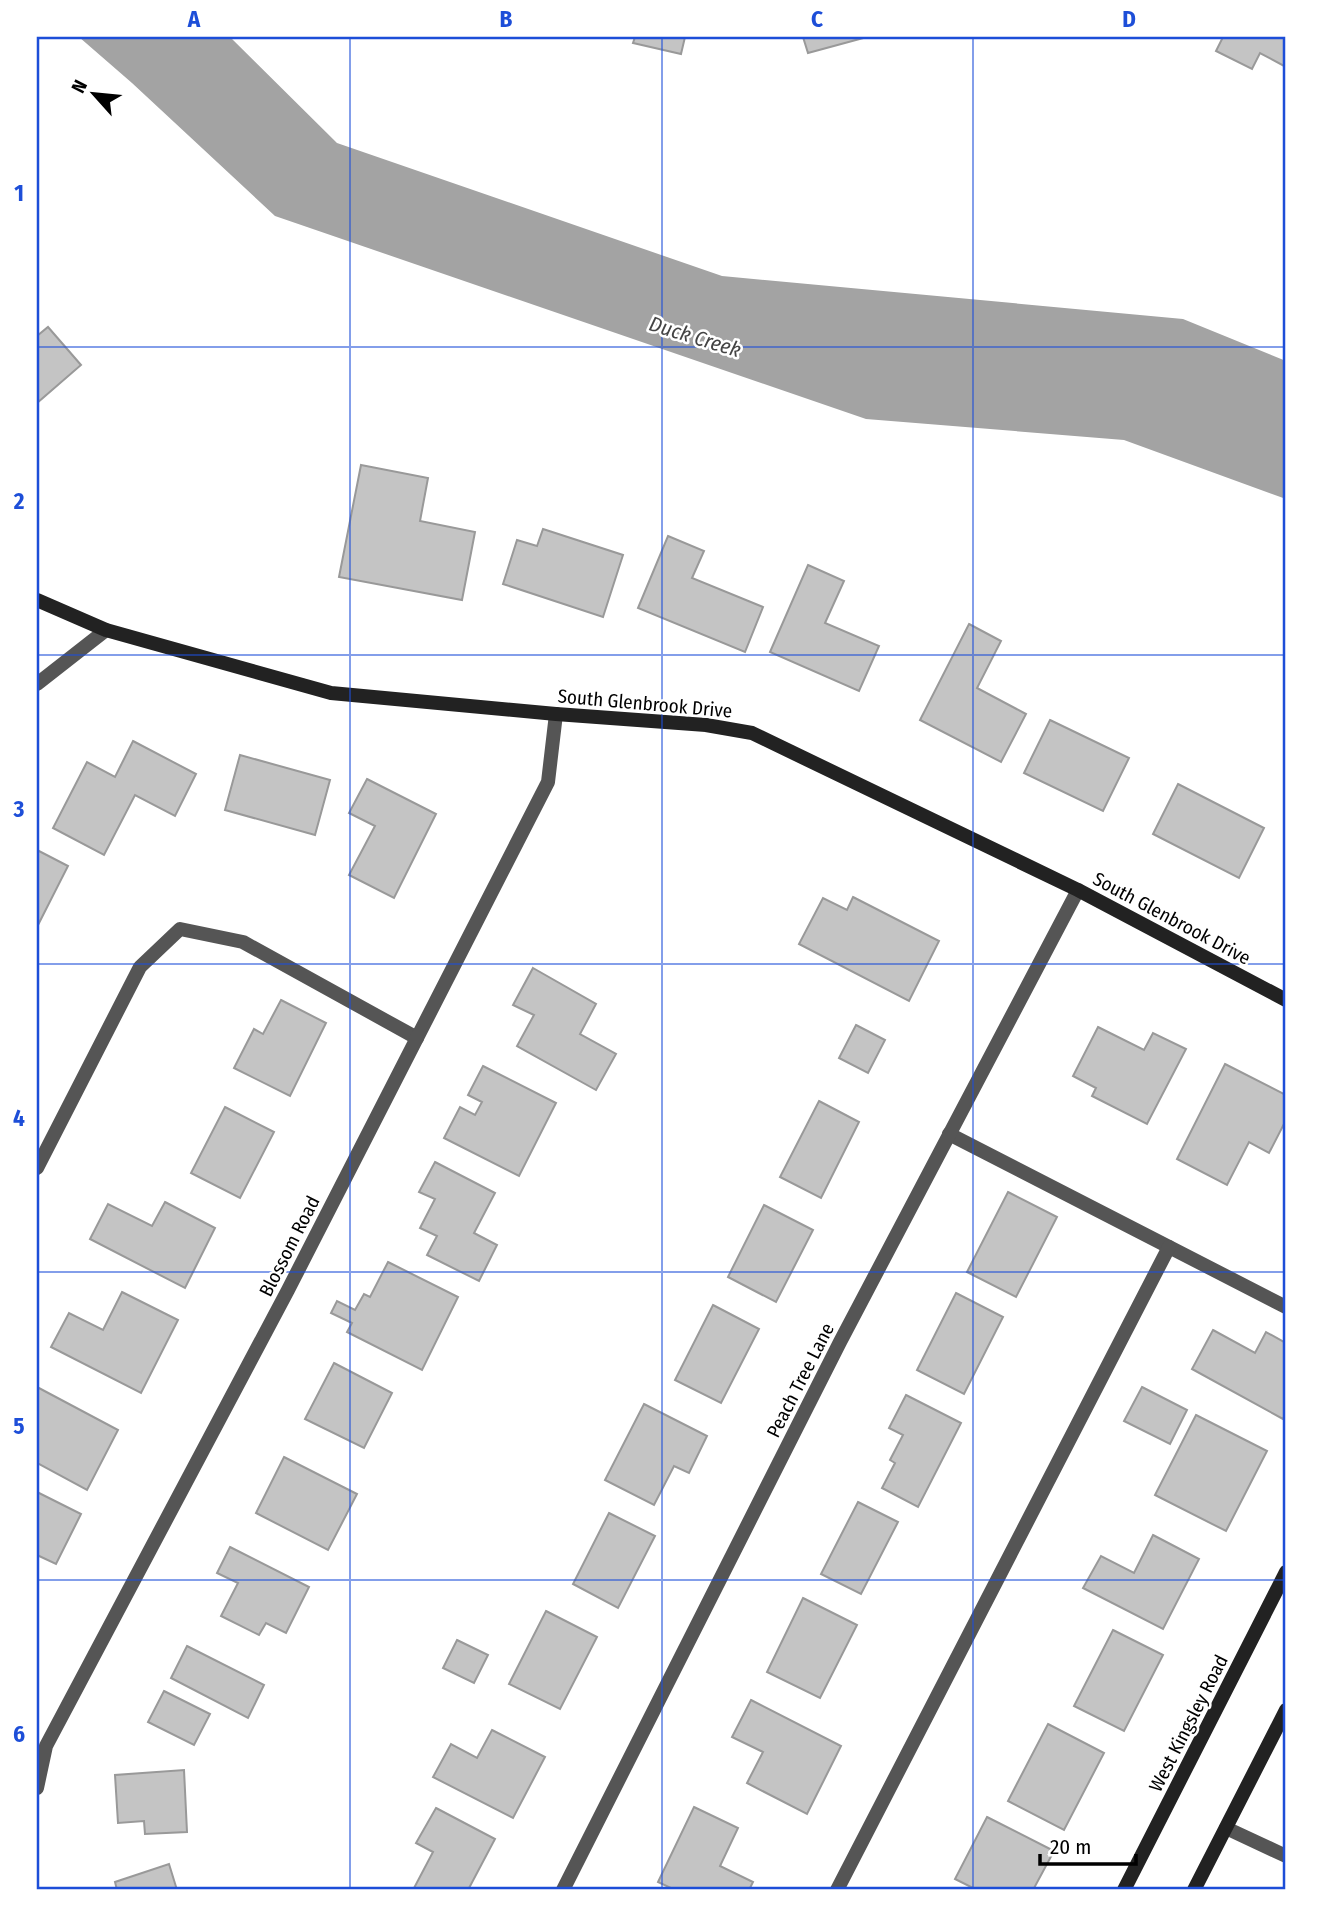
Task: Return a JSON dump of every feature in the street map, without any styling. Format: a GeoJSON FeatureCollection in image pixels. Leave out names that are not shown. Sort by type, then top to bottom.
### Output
{"type":"FeatureCollection","features":[{"type":"Feature","properties":{"kind":"street","name":"South Glenbrook Drive"},"geometry":{"type":"LineString","coordinates":[[37,600],[106,630],[331,693],[706,725],[752,733],[1077,890],[1286,1000]]}},
{"type":"Feature","properties":{"kind":"street"},"geometry":{"type":"LineString","coordinates":[[37,684],[106,630]]}},
{"type":"Feature","properties":{"kind":"street","name":"Blossom Road"},"geometry":{"type":"LineString","coordinates":[[37,1788],[46,1746],[288,1290],[548,782],[556,714]]}},
{"type":"Feature","properties":{"kind":"street","name":"Peach Tree Lane"},"geometry":{"type":"LineString","coordinates":[[563,1890],[840,1342],[1077,890]]}},
{"type":"Feature","properties":{"kind":"street"},"geometry":{"type":"LineString","coordinates":[[37,1168],[139,967],[180,929],[243,942],[417,1038]]}},
{"type":"Feature","properties":{"kind":"street"},"geometry":{"type":"LineString","coordinates":[[949,1134],[1286,1307]]}},
{"type":"Feature","properties":{"kind":"street"},"geometry":{"type":"LineString","coordinates":[[837,1890],[1169,1247]]}},
{"type":"Feature","properties":{"kind":"street","name":"West Kingsley Road"},"geometry":{"type":"LineString","coordinates":[[1124,1890],[1286,1572]]}},
{"type":"Feature","properties":{"kind":"street"},"geometry":{"type":"LineString","coordinates":[[1194,1890],[1286,1710]]}},
{"type":"Feature","properties":{"kind":"street"},"geometry":{"type":"LineString","coordinates":[[1226,1828],[1286,1856]]}},
{"type":"Feature","properties":{"kind":"water","name":"Duck Creek"},"geometry":{"type":"Polygon","coordinates":[[[79,37],[230,37],[337,143],[722,276],[1183,319],[1286,361],[1286,499],[1124,440],[866,419],[275,216],[79,37]]]}},
{"type":"Feature","properties":{"kind":"building"},"geometry":{"type":"Polygon","coordinates":[[[635,37],[685,37],[681,54],[633,43],[635,37]]]}},
{"type":"Feature","properties":{"kind":"building"},"geometry":{"type":"Polygon","coordinates":[[[803,37],[867,37],[808,53],[803,37]]]}},
{"type":"Feature","properties":{"kind":"building"},"geometry":{"type":"Polygon","coordinates":[[[1223,37],[1286,37],[1286,67],[1260,53],[1252,69],[1216,51],[1223,37]]]}},
{"type":"Feature","properties":{"kind":"building"},"geometry":{"type":"Polygon","coordinates":[[[48,327],[81,365],[37,403],[37,336],[48,327]]]}},
{"type":"Feature","properties":{"kind":"building"},"geometry":{"type":"Polygon","coordinates":[[[361,465],[428,478],[420,521],[475,532],[462,600],[339,577],[361,465]]]}},
{"type":"Feature","properties":{"kind":"building"},"geometry":{"type":"Polygon","coordinates":[[[543,529],[623,555],[603,617],[503,584],[517,540],[537,546],[543,529]]]}},
{"type":"Feature","properties":{"kind":"building"},"geometry":{"type":"Polygon","coordinates":[[[668,536],[704,551],[692,578],[763,607],[745,652],[638,608],[668,536]]]}},
{"type":"Feature","properties":{"kind":"building"},"geometry":{"type":"Polygon","coordinates":[[[808,565],[844,581],[825,623],[879,646],[859,691],[770,652],[808,565]]]}},
{"type":"Feature","properties":{"kind":"building"},"geometry":{"type":"Polygon","coordinates":[[[969,624],[1001,641],[977,688],[1026,714],[1001,762],[920,720],[969,624]]]}},
{"type":"Feature","properties":{"kind":"building"},"geometry":{"type":"Polygon","coordinates":[[[1050,720],[1129,758],[1103,811],[1024,773],[1050,720]]]}},
{"type":"Feature","properties":{"kind":"building"},"geometry":{"type":"Polygon","coordinates":[[[133,741],[196,774],[175,816],[135,795],[104,855],[53,828],[87,762],[115,777],[133,741]]]}},
{"type":"Feature","properties":{"kind":"building"},"geometry":{"type":"Polygon","coordinates":[[[240,755],[330,780],[315,835],[225,810],[240,755]]]}},
{"type":"Feature","properties":{"kind":"building"},"geometry":{"type":"Polygon","coordinates":[[[367,779],[436,814],[394,898],[349,875],[375,826],[349,813],[367,779]]]}},
{"type":"Feature","properties":{"kind":"building"},"geometry":{"type":"Polygon","coordinates":[[[1178,784],[1264,828],[1239,878],[1153,834],[1178,784]]]}},
{"type":"Feature","properties":{"kind":"building"},"geometry":{"type":"Polygon","coordinates":[[[37,850],[68,866],[37,927],[37,850]]]}},
{"type":"Feature","properties":{"kind":"building"},"geometry":{"type":"Polygon","coordinates":[[[853,897],[939,941],[909,1001],[799,944],[823,898],[847,910],[853,897]]]}},
{"type":"Feature","properties":{"kind":"building"},"geometry":{"type":"Polygon","coordinates":[[[533,968],[596,1004],[580,1034],[616,1054],[596,1090],[517,1046],[534,1015],[513,1005],[533,968]]]}},
{"type":"Feature","properties":{"kind":"building"},"geometry":{"type":"Polygon","coordinates":[[[281,1000],[326,1023],[290,1096],[234,1068],[254,1029],[263,1034],[281,1000]]]}},
{"type":"Feature","properties":{"kind":"building"},"geometry":{"type":"Polygon","coordinates":[[[856,1025],[885,1040],[868,1073],[839,1058],[856,1025]]]}},
{"type":"Feature","properties":{"kind":"building"},"geometry":{"type":"Polygon","coordinates":[[[1098,1027],[1144,1050],[1153,1033],[1186,1049],[1147,1124],[1092,1096],[1096,1088],[1073,1076],[1098,1027]]]}},
{"type":"Feature","properties":{"kind":"building"},"geometry":{"type":"Polygon","coordinates":[[[1225,1064],[1286,1095],[1286,1120],[1269,1153],[1249,1142],[1227,1185],[1177,1159],[1225,1064]]]}},
{"type":"Feature","properties":{"kind":"building"},"geometry":{"type":"Polygon","coordinates":[[[483,1066],[556,1103],[519,1176],[444,1138],[460,1107],[475,1115],[482,1102],[468,1095],[483,1066]]]}},
{"type":"Feature","properties":{"kind":"building"},"geometry":{"type":"Polygon","coordinates":[[[819,1101],[859,1122],[821,1198],[780,1177],[819,1101]]]}},
{"type":"Feature","properties":{"kind":"building"},"geometry":{"type":"Polygon","coordinates":[[[225,1107],[274,1132],[240,1198],[191,1173],[225,1107]]]}},
{"type":"Feature","properties":{"kind":"building"},"geometry":{"type":"Polygon","coordinates":[[[435,1162],[495,1193],[474,1233],[497,1245],[479,1281],[427,1255],[437,1236],[420,1228],[435,1199],[419,1192],[435,1162]]]}},
{"type":"Feature","properties":{"kind":"building"},"geometry":{"type":"Polygon","coordinates":[[[1008,1192],[1057,1217],[1016,1297],[967,1272],[1008,1192]]]}},
{"type":"Feature","properties":{"kind":"building"},"geometry":{"type":"Polygon","coordinates":[[[165,1202],[215,1228],[185,1288],[90,1239],[108,1204],[152,1226],[165,1202]]]}},
{"type":"Feature","properties":{"kind":"building"},"geometry":{"type":"Polygon","coordinates":[[[764,1205],[813,1230],[776,1302],[728,1277],[764,1205]]]}},
{"type":"Feature","properties":{"kind":"building"},"geometry":{"type":"Polygon","coordinates":[[[388,1262],[458,1297],[422,1370],[347,1332],[352,1323],[331,1313],[337,1301],[355,1310],[364,1294],[370,1297],[388,1262]]]}},
{"type":"Feature","properties":{"kind":"building"},"geometry":{"type":"Polygon","coordinates":[[[122,1292],[178,1320],[141,1393],[51,1347],[69,1313],[103,1330],[122,1292]]]}},
{"type":"Feature","properties":{"kind":"building"},"geometry":{"type":"Polygon","coordinates":[[[956,1293],[1003,1317],[964,1394],[917,1370],[956,1293]]]}},
{"type":"Feature","properties":{"kind":"building"},"geometry":{"type":"Polygon","coordinates":[[[713,1305],[759,1329],[721,1403],[675,1380],[713,1305]]]}},
{"type":"Feature","properties":{"kind":"building"},"geometry":{"type":"Polygon","coordinates":[[[1213,1330],[1255,1353],[1266,1332],[1286,1343],[1286,1412],[1283,1419],[1192,1369],[1213,1330]]]}},
{"type":"Feature","properties":{"kind":"building"},"geometry":{"type":"Polygon","coordinates":[[[334,1363],[392,1393],[364,1448],[305,1419],[334,1363]]]}},
{"type":"Feature","properties":{"kind":"building"},"geometry":{"type":"Polygon","coordinates":[[[37,1387],[118,1430],[87,1490],[37,1463],[37,1387]]]}},
{"type":"Feature","properties":{"kind":"building"},"geometry":{"type":"Polygon","coordinates":[[[1142,1387],[1187,1410],[1170,1444],[1124,1421],[1142,1387]]]}},
{"type":"Feature","properties":{"kind":"building"},"geometry":{"type":"Polygon","coordinates":[[[906,1395],[961,1423],[918,1507],[882,1488],[895,1463],[890,1460],[903,1435],[889,1428],[906,1395]]]}},
{"type":"Feature","properties":{"kind":"building"},"geometry":{"type":"Polygon","coordinates":[[[644,1404],[707,1436],[689,1473],[674,1466],[654,1505],[605,1480],[644,1404]]]}},
{"type":"Feature","properties":{"kind":"building"},"geometry":{"type":"Polygon","coordinates":[[[1196,1415],[1267,1451],[1226,1531],[1155,1495],[1196,1415]]]}},
{"type":"Feature","properties":{"kind":"building"},"geometry":{"type":"Polygon","coordinates":[[[284,1457],[357,1494],[328,1550],[256,1513],[284,1457]]]}},
{"type":"Feature","properties":{"kind":"building"},"geometry":{"type":"Polygon","coordinates":[[[37,1492],[81,1514],[56,1564],[37,1555],[37,1492]]]}},
{"type":"Feature","properties":{"kind":"building"},"geometry":{"type":"Polygon","coordinates":[[[858,1502],[898,1522],[861,1594],[821,1574],[858,1502]]]}},
{"type":"Feature","properties":{"kind":"building"},"geometry":{"type":"Polygon","coordinates":[[[609,1513],[655,1536],[618,1608],[573,1584],[609,1513]]]}},
{"type":"Feature","properties":{"kind":"building"},"geometry":{"type":"Polygon","coordinates":[[[1153,1535],[1199,1559],[1163,1629],[1083,1588],[1101,1556],[1134,1573],[1153,1535]]]}},
{"type":"Feature","properties":{"kind":"building"},"geometry":{"type":"Polygon","coordinates":[[[230,1547],[309,1587],[286,1633],[266,1623],[259,1635],[221,1616],[238,1583],[217,1573],[230,1547]]]}},
{"type":"Feature","properties":{"kind":"building"},"geometry":{"type":"Polygon","coordinates":[[[803,1598],[857,1625],[820,1698],[767,1672],[803,1598]]]}},
{"type":"Feature","properties":{"kind":"building"},"geometry":{"type":"Polygon","coordinates":[[[546,1611],[597,1637],[560,1709],[509,1684],[546,1611]]]}},
{"type":"Feature","properties":{"kind":"building"},"geometry":{"type":"Polygon","coordinates":[[[1113,1630],[1163,1655],[1124,1731],[1074,1706],[1113,1630]]]}},
{"type":"Feature","properties":{"kind":"building"},"geometry":{"type":"Polygon","coordinates":[[[457,1640],[488,1655],[474,1683],[443,1668],[457,1640]]]}},
{"type":"Feature","properties":{"kind":"building"},"geometry":{"type":"Polygon","coordinates":[[[187,1646],[264,1685],[248,1718],[171,1678],[187,1646]]]}},
{"type":"Feature","properties":{"kind":"building"},"geometry":{"type":"Polygon","coordinates":[[[164,1691],[210,1714],[194,1745],[148,1722],[164,1691]]]}},
{"type":"Feature","properties":{"kind":"building"},"geometry":{"type":"Polygon","coordinates":[[[751,1700],[841,1746],[807,1814],[747,1783],[763,1752],[732,1737],[751,1700]]]}},
{"type":"Feature","properties":{"kind":"building"},"geometry":{"type":"Polygon","coordinates":[[[1048,1724],[1104,1753],[1064,1830],[1008,1801],[1048,1724]]]}},
{"type":"Feature","properties":{"kind":"building"},"geometry":{"type":"Polygon","coordinates":[[[492,1730],[545,1757],[513,1818],[433,1777],[451,1744],[477,1758],[492,1730]]]}},
{"type":"Feature","properties":{"kind":"building"},"geometry":{"type":"Polygon","coordinates":[[[184,1770],[187,1832],[145,1834],[144,1821],[118,1823],[115,1775],[184,1770]]]}},
{"type":"Feature","properties":{"kind":"building"},"geometry":{"type":"Polygon","coordinates":[[[694,1807],[738,1828],[720,1866],[753,1882],[749,1890],[675,1890],[658,1882],[694,1807]]]}},
{"type":"Feature","properties":{"kind":"building"},"geometry":{"type":"Polygon","coordinates":[[[436,1808],[495,1839],[468,1890],[413,1890],[433,1852],[416,1843],[436,1808]]]}},
{"type":"Feature","properties":{"kind":"building"},"geometry":{"type":"Polygon","coordinates":[[[987,1817],[1054,1851],[1033,1890],[977,1890],[955,1879],[987,1817]]]}},
{"type":"Feature","properties":{"kind":"building"},"geometry":{"type":"Polygon","coordinates":[[[169,1864],[177,1890],[117,1890],[115,1882],[169,1864]]]}}]}
